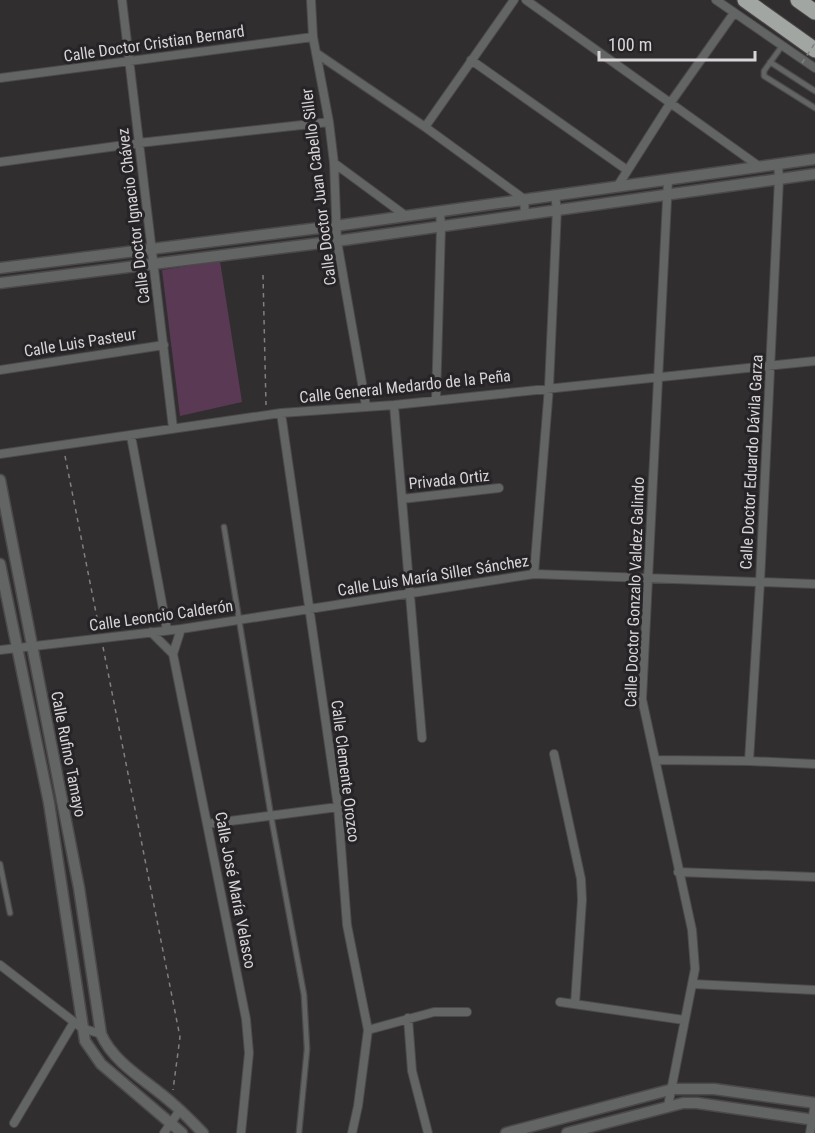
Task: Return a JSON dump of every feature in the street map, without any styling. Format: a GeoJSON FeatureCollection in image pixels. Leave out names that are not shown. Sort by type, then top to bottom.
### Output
{"type":"FeatureCollection","features":[{"type":"Feature","properties":{"kind":"highway"},"geometry":{"type":"LineString","coordinates":[[745,0],[815,50]]}},
{"type":"Feature","properties":{"kind":"highway"},"geometry":{"type":"LineString","coordinates":[[798,0],[815,12]]}},
{"type":"Feature","properties":{"kind":"street","name":"Calle Doctor Ignacio Chávez"},"geometry":{"type":"LineString","coordinates":[[122,0],[173,428]]}},
{"type":"Feature","properties":{"kind":"street","name":"Calle Doctor Juan Cabello Siller"},"geometry":{"type":"LineString","coordinates":[[311,0],[312,36],[329,122],[334,163],[337,241],[366,406]]}},
{"type":"Feature","properties":{"kind":"street"},"geometry":{"type":"LineString","coordinates":[[425,127],[514,0]]}},
{"type":"Feature","properties":{"kind":"street"},"geometry":{"type":"LineString","coordinates":[[526,0],[760,167]]}},
{"type":"Feature","properties":{"kind":"street"},"geometry":{"type":"LineString","coordinates":[[716,0],[815,68]]}},
{"type":"Feature","properties":{"kind":"street"},"geometry":{"type":"LineString","coordinates":[[617,187],[671,102],[734,13]]}},
{"type":"Feature","properties":{"kind":"street","name":"Calle Doctor Cristian Bernard"},"geometry":{"type":"LineString","coordinates":[[0,78],[312,36]]}},
{"type":"Feature","properties":{"kind":"street"},"geometry":{"type":"LineString","coordinates":[[316,53],[524,198]]}},
{"type":"Feature","properties":{"kind":"street"},"geometry":{"type":"LineString","coordinates":[[471,60],[627,170]]}},
{"type":"Feature","properties":{"kind":"street"},"geometry":{"type":"LineString","coordinates":[[0,162],[139,143],[329,122]]}},
{"type":"Feature","properties":{"kind":"street"},"geometry":{"type":"LineString","coordinates":[[0,268],[440,212],[524,198],[555,196],[815,159]]}},
{"type":"Feature","properties":{"kind":"street"},"geometry":{"type":"LineString","coordinates":[[334,163],[406,216]]}},
{"type":"Feature","properties":{"kind":"street","name":"Calle Doctor Eduardo Dávila Garza"},"geometry":{"type":"LineString","coordinates":[[749,761],[771,365],[778,164]]}},
{"type":"Feature","properties":{"kind":"street"},"geometry":{"type":"LineString","coordinates":[[0,283],[337,241],[815,174]]}},
{"type":"Feature","properties":{"kind":"street","name":"Calle Doctor Gonzalo Valdez Galindo"},"geometry":{"type":"LineString","coordinates":[[668,180],[642,699],[695,953],[693,984],[668,1107]]}},
{"type":"Feature","properties":{"kind":"street"},"geometry":{"type":"LineString","coordinates":[[534,574],[549,387],[557,209],[555,196]]}},
{"type":"Feature","properties":{"kind":"street"},"geometry":{"type":"LineString","coordinates":[[524,198],[525,214]]}},
{"type":"Feature","properties":{"kind":"street"},"geometry":{"type":"LineString","coordinates":[[436,399],[440,212]]}},
{"type":"Feature","properties":{"kind":"street","name":"Calle Luis Pasteur"},"geometry":{"type":"LineString","coordinates":[[0,370],[164,345]]}},
{"type":"Feature","properties":{"kind":"street","name":"Calle General Medardo de la Peña"},"geometry":{"type":"LineString","coordinates":[[0,454],[280,413],[394,405],[815,361]]}},
{"type":"Feature","properties":{"kind":"street"},"geometry":{"type":"LineString","coordinates":[[394,405],[422,738]]}},
{"type":"Feature","properties":{"kind":"street","name":"Calle Clemente Orozco"},"geometry":{"type":"LineString","coordinates":[[280,413],[338,807],[347,925],[368,1030],[352,1133]]}},
{"type":"Feature","properties":{"kind":"street"},"geometry":{"type":"LineString","coordinates":[[131,436],[167,630]]}},
{"type":"Feature","properties":{"kind":"street","name":"Calle Rufino Tamayo"},"geometry":{"type":"LineString","coordinates":[[0,480],[79,888],[101,1034]]}},
{"type":"Feature","properties":{"kind":"street","name":"Privada Ortiz"},"geometry":{"type":"LineString","coordinates":[[402,499],[499,488]]}},
{"type":"Feature","properties":{"kind":"street","name":"Calle Rufino Tamayo"},"geometry":{"type":"LineString","coordinates":[[0,564],[49,803],[78,1025],[85,1041],[101,1064],[182,1133]]}},
{"type":"Feature","properties":{"kind":"street","name":"Calle Luis María Siller Sánchez"},"geometry":{"type":"LineString","coordinates":[[308,610],[534,574],[815,584]]}},
{"type":"Feature","properties":{"kind":"street","name":"Calle Leoncio Calderón"},"geometry":{"type":"LineString","coordinates":[[0,650],[101,639],[308,610]]}},
{"type":"Feature","properties":{"kind":"street","name":"Calle José María Velasco"},"geometry":{"type":"LineString","coordinates":[[181,628],[173,654],[246,1019],[249,1053],[241,1133]]}},
{"type":"Feature","properties":{"kind":"street"},"geometry":{"type":"LineString","coordinates":[[151,632],[173,654]]}},
{"type":"Feature","properties":{"kind":"street"},"geometry":{"type":"LineString","coordinates":[[554,754],[580,879],[582,900],[575,1004]]}},
{"type":"Feature","properties":{"kind":"street"},"geometry":{"type":"LineString","coordinates":[[656,760],[815,764]]}},
{"type":"Feature","properties":{"kind":"street"},"geometry":{"type":"LineString","coordinates":[[207,824],[338,807]]}},
{"type":"Feature","properties":{"kind":"street"},"geometry":{"type":"LineString","coordinates":[[678,872],[815,877]]}},
{"type":"Feature","properties":{"kind":"street"},"geometry":{"type":"LineString","coordinates":[[0,965],[78,1025],[101,1034],[113,1053],[176,1106],[203,1133]]}},
{"type":"Feature","properties":{"kind":"street"},"geometry":{"type":"LineString","coordinates":[[693,984],[815,990]]}},
{"type":"Feature","properties":{"kind":"street"},"geometry":{"type":"LineString","coordinates":[[560,1002],[684,1020]]}},
{"type":"Feature","properties":{"kind":"street"},"geometry":{"type":"LineString","coordinates":[[368,1030],[434,1012],[467,1012]]}},
{"type":"Feature","properties":{"kind":"street"},"geometry":{"type":"LineString","coordinates":[[408,1018],[412,1071],[428,1133]]}},
{"type":"Feature","properties":{"kind":"street"},"geometry":{"type":"LineString","coordinates":[[14,1123],[78,1025]]}},
{"type":"Feature","properties":{"kind":"street"},"geometry":{"type":"LineString","coordinates":[[506,1133],[673,1089],[714,1089],[815,1103],[810,1133]]}},
{"type":"Feature","properties":{"kind":"street"},"geometry":{"type":"LineString","coordinates":[[567,1133],[583,1131],[668,1107],[697,1103],[814,1119]]}},
{"type":"Feature","properties":{"kind":"street"},"geometry":{"type":"LineString","coordinates":[[164,1133],[176,1106]]}},
{"type":"Feature","properties":{"kind":"street"},"geometry":{"type":"LineString","coordinates":[[580,1113],[583,1131]]}},
{"type":"Feature","properties":{"kind":"lane"},"geometry":{"type":"LineString","coordinates":[[782,46],[763,74],[815,108]]}},
{"type":"Feature","properties":{"kind":"lane"},"geometry":{"type":"LineString","coordinates":[[770,62],[815,91]]}},
{"type":"Feature","properties":{"kind":"lane"},"geometry":{"type":"LineString","coordinates":[[224,527],[271,816],[304,995],[307,1049],[299,1133]]}},
{"type":"Feature","properties":{"kind":"lane"},"geometry":{"type":"LineString","coordinates":[[0,864],[10,913]]}},
{"type":"Feature","properties":{"kind":"path"},"geometry":{"type":"LineString","coordinates":[[802,63],[815,43]]}},
{"type":"Feature","properties":{"kind":"path"},"geometry":{"type":"LineString","coordinates":[[263,275],[266,415]]}},
{"type":"Feature","properties":{"kind":"path"},"geometry":{"type":"LineString","coordinates":[[63,446],[180,1037],[176,1106]]}},
{"type":"Feature","properties":{"kind":"shaded area"},"geometry":{"type":"Polygon","coordinates":[[[220,261],[242,402],[180,416],[162,270],[220,261]]]}}]}
